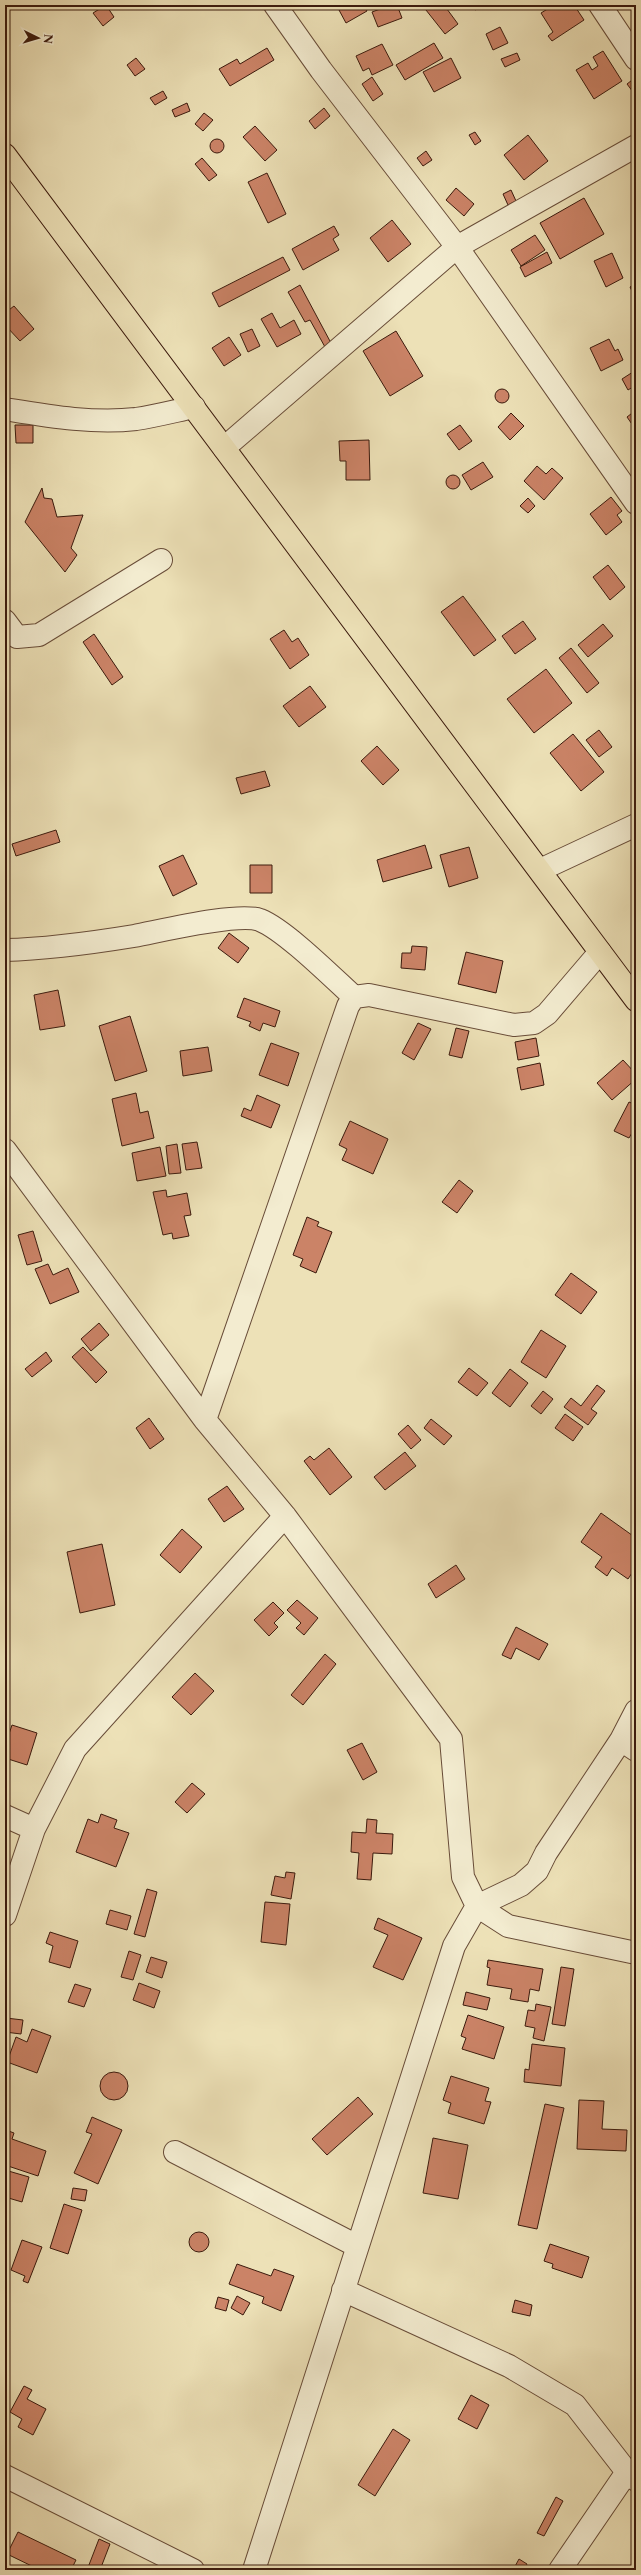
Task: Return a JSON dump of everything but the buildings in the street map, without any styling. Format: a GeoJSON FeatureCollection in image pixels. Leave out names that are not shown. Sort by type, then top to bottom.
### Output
{"type":"FeatureCollection","features":[{"type":"Feature","properties":{"kind":"highway"},"geometry":{"type":"LineString","coordinates":[[5,155],[636,1000]]}},
{"type":"Feature","properties":{"kind":"street"},"geometry":{"type":"LineString","coordinates":[[275,5],[320,70],[457,247],[636,503]]}},
{"type":"Feature","properties":{"kind":"street"},"geometry":{"type":"LineString","coordinates":[[600,5],[636,58]]}},
{"type":"Feature","properties":{"kind":"street"},"geometry":{"type":"LineString","coordinates":[[224,448],[457,247],[636,146]]}},
{"type":"Feature","properties":{"kind":"street"},"geometry":{"type":"LineString","coordinates":[[5,409],[58,418],[108,420],[136,419],[194,407]]}},
{"type":"Feature","properties":{"kind":"street"},"geometry":{"type":"LineString","coordinates":[[5,621],[17,637],[39,635],[161,560]]}},
{"type":"Feature","properties":{"kind":"street"},"geometry":{"type":"LineString","coordinates":[[540,870],[636,825]]}},
{"type":"Feature","properties":{"kind":"street"},"geometry":{"type":"LineString","coordinates":[[5,950],[46,949],[194,925],[250,918],[260,921],[281,934],[354,996],[369,996],[514,1025],[534,1023],[547,1014],[600,952]]}},
{"type":"Feature","properties":{"kind":"street"},"geometry":{"type":"LineString","coordinates":[[205,1420],[348,1006],[354,996]]}},
{"type":"Feature","properties":{"kind":"street"},"geometry":{"type":"LineString","coordinates":[[5,1150],[205,1420],[285,1516],[451,1739],[463,1877],[477,1906],[508,1926],[636,1953]]}},
{"type":"Feature","properties":{"kind":"street"},"geometry":{"type":"LineString","coordinates":[[5,1915],[34,1829],[75,1749],[285,1516]]}},
{"type":"Feature","properties":{"kind":"street"},"geometry":{"type":"LineString","coordinates":[[254,2570],[446,1967],[454,1946],[477,1906],[521,1884],[537,1871],[546,1853],[628,1745],[636,1711]]}},
{"type":"Feature","properties":{"kind":"street"},"geometry":{"type":"LineString","coordinates":[[5,1816],[34,1829]]}},
{"type":"Feature","properties":{"kind":"street"},"geometry":{"type":"LineString","coordinates":[[175,2152],[357,2246]]}},
{"type":"Feature","properties":{"kind":"street"},"geometry":{"type":"LineString","coordinates":[[343,2290],[509,2366],[575,2405],[631,2476],[560,2570]]}},
{"type":"Feature","properties":{"kind":"street"},"geometry":{"type":"LineString","coordinates":[[5,2476],[193,2570]]}}]}
